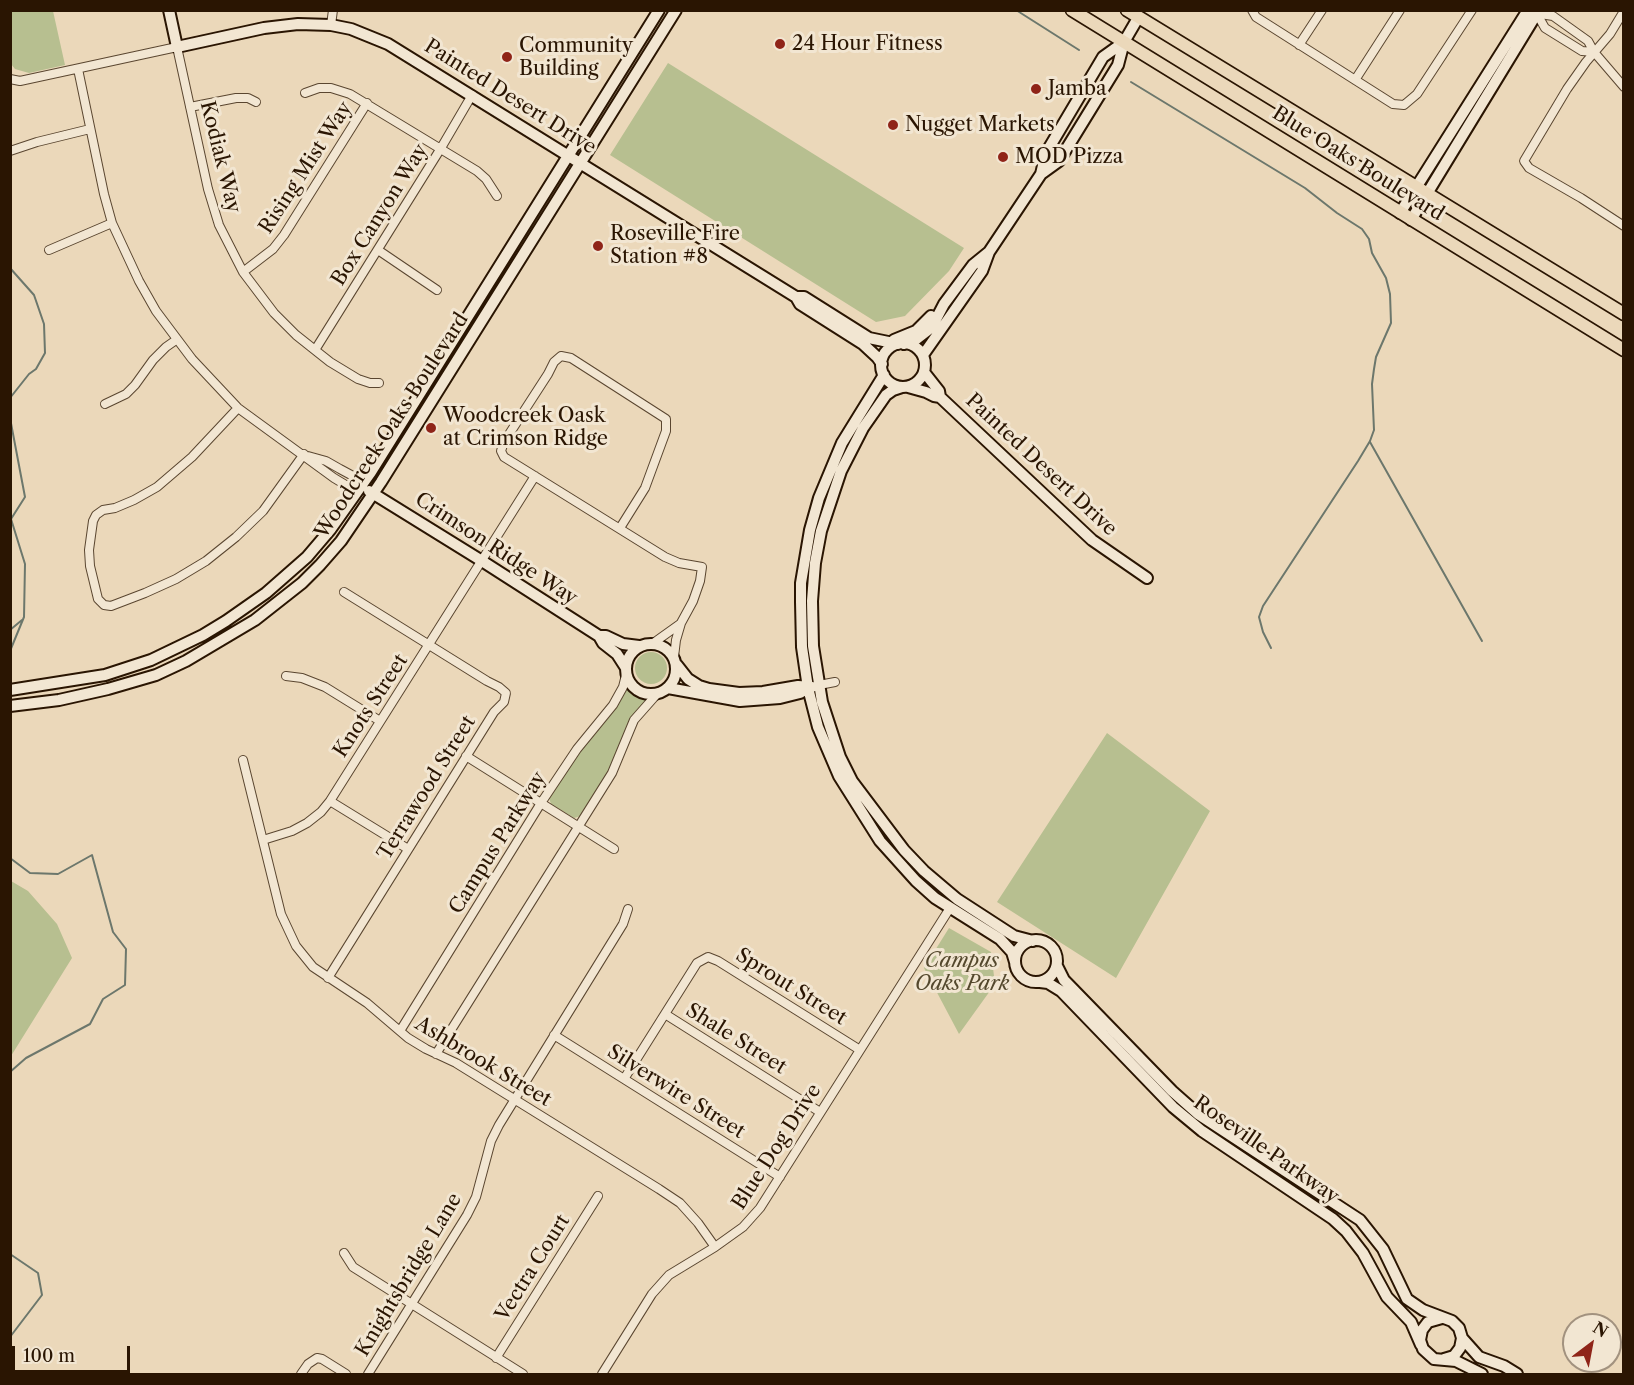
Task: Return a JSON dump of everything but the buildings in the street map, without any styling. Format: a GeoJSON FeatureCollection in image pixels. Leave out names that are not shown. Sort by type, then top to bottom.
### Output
{"type":"FeatureCollection","features":[{"type":"Feature","properties":{"kind":"main road","name":"Blue Oaks Boulevard"},"geometry":{"type":"LineString","coordinates":[[1072,10],[1623,350]]}},
{"type":"Feature","properties":{"kind":"main road","name":"Blue Oaks Boulevard"},"geometry":{"type":"LineString","coordinates":[[1127,10],[1623,314]]}},
{"type":"Feature","properties":{"kind":"street"},"geometry":{"type":"LineString","coordinates":[[10,79],[20,81],[177,47],[169,10]]}},
{"type":"Feature","properties":{"kind":"street"},"geometry":{"type":"LineString","coordinates":[[331,25],[333,10]]}},
{"type":"Feature","properties":{"kind":"street","name":"Woodcreek Oaks Boulevard"},"geometry":{"type":"LineString","coordinates":[[10,690],[105,675],[152,660],[203,635],[266,593],[300,563],[330,530],[361,487],[659,10]]}},
{"type":"Feature","properties":{"kind":"street","name":"Woodcreek Oaks Boulevard"},"geometry":{"type":"LineString","coordinates":[[10,706],[59,700],[156,675],[219,643],[255,620],[302,583],[341,541],[373,494],[676,10]]}},
{"type":"Feature","properties":{"kind":"street"},"geometry":{"type":"LineString","coordinates":[[1252,10],[1256,17],[1393,104],[1404,105],[1417,93],[1472,10]]}},
{"type":"Feature","properties":{"kind":"street"},"geometry":{"type":"LineString","coordinates":[[1299,45],[1322,10]]}},
{"type":"Feature","properties":{"kind":"street"},"geometry":{"type":"LineString","coordinates":[[1355,80],[1400,10]]}},
{"type":"Feature","properties":{"kind":"street"},"geometry":{"type":"LineString","coordinates":[[1623,10],[1610,34],[1567,89],[1524,161],[1529,168],[1623,225]]}},
{"type":"Feature","properties":{"kind":"street"},"geometry":{"type":"LineString","coordinates":[[1533,11],[1545,28],[1582,51],[1594,52]]}},
{"type":"Feature","properties":{"kind":"street"},"geometry":{"type":"LineString","coordinates":[[1533,11],[1553,16],[1588,41],[1594,52],[1623,87]]}},
{"type":"Feature","properties":{"kind":"street"},"geometry":{"type":"LineString","coordinates":[[1406,216],[1533,11]]}},
{"type":"Feature","properties":{"kind":"street"},"geometry":{"type":"LineString","coordinates":[[1041,174],[1059,161],[1118,65],[1124,42],[1138,18]]}},
{"type":"Feature","properties":{"kind":"street","name":"Painted Desert Drive"},"geometry":{"type":"LineString","coordinates":[[177,47],[282,25],[331,25],[368,35],[388,44],[796,297],[800,304],[863,344],[877,357],[883,370]]}},
{"type":"Feature","properties":{"kind":"street"},"geometry":{"type":"LineString","coordinates":[[1566,40],[1573,30]]}},
{"type":"Feature","properties":{"kind":"street"},"geometry":{"type":"LineString","coordinates":[[922,355],[982,272],[989,252],[1041,174],[1046,153],[1103,57],[1124,42]]}},
{"type":"Feature","properties":{"kind":"street","name":"Kodiak Way"},"geometry":{"type":"LineString","coordinates":[[177,47],[211,198],[219,225],[243,272],[274,313],[296,335],[358,379],[379,383]]}},
{"type":"Feature","properties":{"kind":"street"},"geometry":{"type":"LineString","coordinates":[[78,69],[112,223],[156,311],[176,340],[238,408],[303,454],[333,471],[353,476],[361,487]]}},
{"type":"Feature","properties":{"kind":"street"},"geometry":{"type":"LineString","coordinates":[[305,93],[319,88],[331,88],[367,103],[477,171],[486,179],[496,196]]}},
{"type":"Feature","properties":{"kind":"street","name":"Box Canyon Way"},"geometry":{"type":"LineString","coordinates":[[315,350],[472,96]]}},
{"type":"Feature","properties":{"kind":"street"},"geometry":{"type":"LineString","coordinates":[[190,107],[236,98],[248,98],[256,102]]}},
{"type":"Feature","properties":{"kind":"street","name":"Rising Mist Way"},"geometry":{"type":"LineString","coordinates":[[243,272],[273,249],[284,235],[367,103]]}},
{"type":"Feature","properties":{"kind":"street"},"geometry":{"type":"LineString","coordinates":[[10,151],[90,129]]}},
{"type":"Feature","properties":{"kind":"street"},"geometry":{"type":"LineString","coordinates":[[49,250],[112,223]]}},
{"type":"Feature","properties":{"kind":"street"},"geometry":{"type":"LineString","coordinates":[[378,250],[437,290]]}},
{"type":"Feature","properties":{"kind":"street"},"geometry":{"type":"LineString","coordinates":[[905,387],[892,384],[883,370],[882,359],[897,343],[914,341],[932,327],[945,304],[973,265],[989,252]]}},
{"type":"Feature","properties":{"kind":"street","name":"Painted Desert Drive"},"geometry":{"type":"LineString","coordinates":[[796,297],[804,297],[869,338],[897,343]]}},
{"type":"Feature","properties":{"kind":"street"},"geometry":{"type":"LineString","coordinates":[[105,404],[126,394],[165,347],[176,340]]}},
{"type":"Feature","properties":{"kind":"street"},"geometry":{"type":"LineString","coordinates":[[883,370],[842,443],[819,498],[810,530],[801,583],[802,648],[813,686],[840,757],[852,781],[881,822],[924,871],[957,899],[1014,936],[1043,942],[1051,947],[1056,956],[1057,966],[1052,975],[1040,982],[1025,979],[1018,972],[1012,952],[1000,939],[950,908],[922,886],[895,860],[864,818],[832,760],[819,727],[813,686],[812,593],[821,531],[830,501],[852,447],[874,410],[886,395],[918,381],[924,372],[922,355],[915,347],[897,343]]}},
{"type":"Feature","properties":{"kind":"street"},"geometry":{"type":"LineString","coordinates":[[436,1054],[612,773],[634,720],[657,694],[668,688],[675,677],[676,640],[700,581],[702,567],[679,563],[620,528],[504,457],[501,451],[504,442],[554,362],[561,356],[571,358],[666,419],[666,431],[645,488],[620,528]]}},
{"type":"Feature","properties":{"kind":"street","name":"Painted Desert Drive"},"geometry":{"type":"LineString","coordinates":[[924,372],[939,391],[940,397]]}},
{"type":"Feature","properties":{"kind":"street","name":"Painted Desert Drive"},"geometry":{"type":"LineString","coordinates":[[905,387],[940,397],[1092,540],[1147,578]]}},
{"type":"Feature","properties":{"kind":"street"},"geometry":{"type":"LineString","coordinates":[[238,408],[192,457],[157,487],[135,500],[103,510],[96,515],[89,550],[90,566],[98,599],[104,605],[111,606],[145,593],[176,579],[206,561],[263,511],[303,454]]}},
{"type":"Feature","properties":{"kind":"street","name":"Knots Street"},"geometry":{"type":"LineString","coordinates":[[263,840],[292,831],[308,823],[330,801],[536,476]]}},
{"type":"Feature","properties":{"kind":"street","name":"Crimson Ridge Way"},"geometry":{"type":"LineString","coordinates":[[361,487],[599,636],[603,643],[617,654],[626,671]]}},
{"type":"Feature","properties":{"kind":"street"},"geometry":{"type":"LineString","coordinates":[[344,592],[429,645]]}},
{"type":"Feature","properties":{"kind":"street"},"geometry":{"type":"LineString","coordinates":[[652,644],[681,623]]}},
{"type":"Feature","properties":{"kind":"street","name":"Crimson Ridge Way"},"geometry":{"type":"LineString","coordinates":[[599,636],[606,636],[623,644],[639,646]]}},
{"type":"Feature","properties":{"kind":"street"},"geometry":{"type":"LineString","coordinates":[[657,694],[638,690],[628,681],[626,671],[630,655],[639,646],[652,644],[665,648],[688,679],[709,689],[740,693],[762,692],[835,682]]}},
{"type":"Feature","properties":{"kind":"street","name":"Terrawood Street"},"geometry":{"type":"LineString","coordinates":[[328,978],[494,712],[504,702],[506,693],[499,687],[429,645]]}},
{"type":"Feature","properties":{"kind":"street","name":"Campus Parkway"},"geometry":{"type":"LineString","coordinates":[[400,1031],[541,803],[577,749],[613,705],[623,687],[626,671]]}},
{"type":"Feature","properties":{"kind":"street"},"geometry":{"type":"LineString","coordinates":[[286,675],[302,678],[325,687],[380,721]]}},
{"type":"Feature","properties":{"kind":"street"},"geometry":{"type":"LineString","coordinates":[[668,688],[740,701],[780,698],[800,693],[813,686]]}},
{"type":"Feature","properties":{"kind":"street"},"geometry":{"type":"LineString","coordinates":[[466,756],[614,849]]}},
{"type":"Feature","properties":{"kind":"street","name":"Ashbrook Street"},"geometry":{"type":"LineString","coordinates":[[243,760],[285,926],[302,955],[313,967],[367,1003],[400,1031],[436,1054],[456,1063],[680,1203],[698,1222],[715,1247]]}},
{"type":"Feature","properties":{"kind":"street"},"geometry":{"type":"LineString","coordinates":[[330,801],[408,849]]}},
{"type":"Feature","properties":{"kind":"street","name":"Blue Dog Drive"},"geometry":{"type":"LineString","coordinates":[[602,1374],[652,1294],[669,1275],[743,1227],[760,1209],[950,908]]}},
{"type":"Feature","properties":{"kind":"street","name":"Knightsbridge Lane"},"geometry":{"type":"LineString","coordinates":[[368,1374],[472,1205],[491,1141],[514,1099],[623,924],[628,909]]}},
{"type":"Feature","properties":{"kind":"street"},"geometry":{"type":"LineString","coordinates":[[1015,962],[1020,948],[1033,941]]}},
{"type":"Feature","properties":{"kind":"street","name":"Sprout Street"},"geometry":{"type":"LineString","coordinates":[[624,1079],[697,963],[703,958],[712,958],[860,1050]]}},
{"type":"Feature","properties":{"kind":"street","name":"Roseville Parkway"},"geometry":{"type":"LineString","coordinates":[[1057,966],[1064,980],[1181,1099],[1231,1137],[1347,1210],[1373,1234],[1383,1249],[1407,1299],[1423,1310],[1442,1318]]}},
{"type":"Feature","properties":{"kind":"street","name":"Roseville Parkway"},"geometry":{"type":"LineString","coordinates":[[1040,982],[1061,991],[1173,1107],[1202,1131],[1333,1219],[1363,1252],[1381,1287],[1411,1322],[1421,1345]]}},
{"type":"Feature","properties":{"kind":"street","name":"Shale Street"},"geometry":{"type":"LineString","coordinates":[[664,1014],[820,1112]]}},
{"type":"Feature","properties":{"kind":"street","name":"Silverwire Street"},"geometry":{"type":"LineString","coordinates":[[554,1035],[780,1177]]}},
{"type":"Feature","properties":{"kind":"street"},"geometry":{"type":"LineString","coordinates":[[1255,1167],[1308,1194],[1316,1192],[1316,1201],[1333,1219]]}},
{"type":"Feature","properties":{"kind":"street","name":"Vectra Court"},"geometry":{"type":"LineString","coordinates":[[496,1358],[598,1196]]}},
{"type":"Feature","properties":{"kind":"street"},"geometry":{"type":"LineString","coordinates":[[344,1253],[353,1268],[522,1374]]}},
{"type":"Feature","properties":{"kind":"street"},"geometry":{"type":"LineString","coordinates":[[1482,1374],[1464,1363],[1430,1357],[1421,1345],[1420,1335],[1425,1326],[1433,1320],[1442,1318],[1456,1324],[1462,1338],[1479,1357],[1504,1366],[1517,1374]]}},
{"type":"Feature","properties":{"kind":"street"},"geometry":{"type":"LineString","coordinates":[[1444,1359],[1457,1352],[1462,1338]]}},
{"type":"Feature","properties":{"kind":"street"},"geometry":{"type":"LineString","coordinates":[[301,1374],[308,1364],[317,1358],[346,1374]]}},
{"type":"Feature","properties":{"kind":"green space"},"geometry":{"type":"Polygon","coordinates":[[[11,10],[53,11],[65,65],[29,73],[15,69],[11,64],[11,10]]]}},
{"type":"Feature","properties":{"kind":"green space"},"geometry":{"type":"Polygon","coordinates":[[[668,63],[964,248],[949,271],[905,316],[876,322],[610,155],[668,63]]]}},
{"type":"Feature","properties":{"kind":"green space"},"geometry":{"type":"Polygon","coordinates":[[[651,652],[662,657],[667,668],[662,679],[651,684],[640,679],[635,668],[640,657],[651,652]]]}},
{"type":"Feature","properties":{"kind":"green space"},"geometry":{"type":"Polygon","coordinates":[[[627,688],[647,698],[628,724],[610,769],[581,816],[574,818],[551,804],[549,798],[576,755],[610,715],[627,688]]]}},
{"type":"Feature","properties":{"kind":"green space"},"geometry":{"type":"Polygon","coordinates":[[[1107,733],[1210,811],[1116,978],[997,902],[1107,733]]]}},
{"type":"Feature","properties":{"kind":"green space"},"geometry":{"type":"Polygon","coordinates":[[[11,881],[28,891],[57,924],[72,958],[11,1056],[11,881]]]}},
{"type":"Feature","properties":{"kind":"green space","name":"Campus Oaks Park"},"geometry":{"type":"Polygon","coordinates":[[[949,928],[991,952],[995,984],[959,1034],[924,968],[949,928]]]}},
{"type":"Feature","properties":{"kind":"waterway"},"geometry":{"type":"LineString","coordinates":[[1016,10],[1079,50]]}},
{"type":"Feature","properties":{"kind":"waterway"},"geometry":{"type":"LineString","coordinates":[[1131,82],[1305,188],[1362,229],[1369,239],[1372,253],[1386,278],[1390,294],[1391,323],[1376,357],[1372,384],[1374,430],[1358,461],[1263,606],[1259,617],[1271,648]]}},
{"type":"Feature","properties":{"kind":"waterway"},"geometry":{"type":"LineString","coordinates":[[10,268],[34,295],[44,324],[45,353],[36,369],[29,374],[10,398]]}},
{"type":"Feature","properties":{"kind":"waterway"},"geometry":{"type":"LineString","coordinates":[[10,418],[25,497],[11,519],[25,564],[24,617],[10,651]]}},
{"type":"Feature","properties":{"kind":"waterway"},"geometry":{"type":"LineString","coordinates":[[1370,442],[1482,641]]}},
{"type":"Feature","properties":{"kind":"waterway"},"geometry":{"type":"LineString","coordinates":[[10,630],[22,620]]}},
{"type":"Feature","properties":{"kind":"waterway"},"geometry":{"type":"LineString","coordinates":[[10,858],[30,873],[58,874],[92,855],[113,932],[126,949],[125,985],[103,999],[90,1024],[26,1058],[10,1072]]}},
{"type":"Feature","properties":{"kind":"waterway"},"geometry":{"type":"LineString","coordinates":[[10,1254],[38,1273],[42,1295],[10,1337]]}},
{"type":"Feature","properties":{"kind":"place","name":"24 Hour Fitness"},"geometry":{"type":"Point","coordinates":[780,44]}},
{"type":"Feature","properties":{"kind":"place","name":"Community Building"},"geometry":{"type":"Point","coordinates":[507,57]}},
{"type":"Feature","properties":{"kind":"place","name":"Jamba"},"geometry":{"type":"Point","coordinates":[1036,89]}},
{"type":"Feature","properties":{"kind":"place","name":"Nugget Markets"},"geometry":{"type":"Point","coordinates":[893,125]}},
{"type":"Feature","properties":{"kind":"place","name":"MOD Pizza"},"geometry":{"type":"Point","coordinates":[1003,157]}},
{"type":"Feature","properties":{"kind":"place","name":"Roseville Fire Station #8"},"geometry":{"type":"Point","coordinates":[598,246]}},
{"type":"Feature","properties":{"kind":"place","name":"Woodcreek Oask at Crimson Ridge"},"geometry":{"type":"Point","coordinates":[431,428]}}]}
